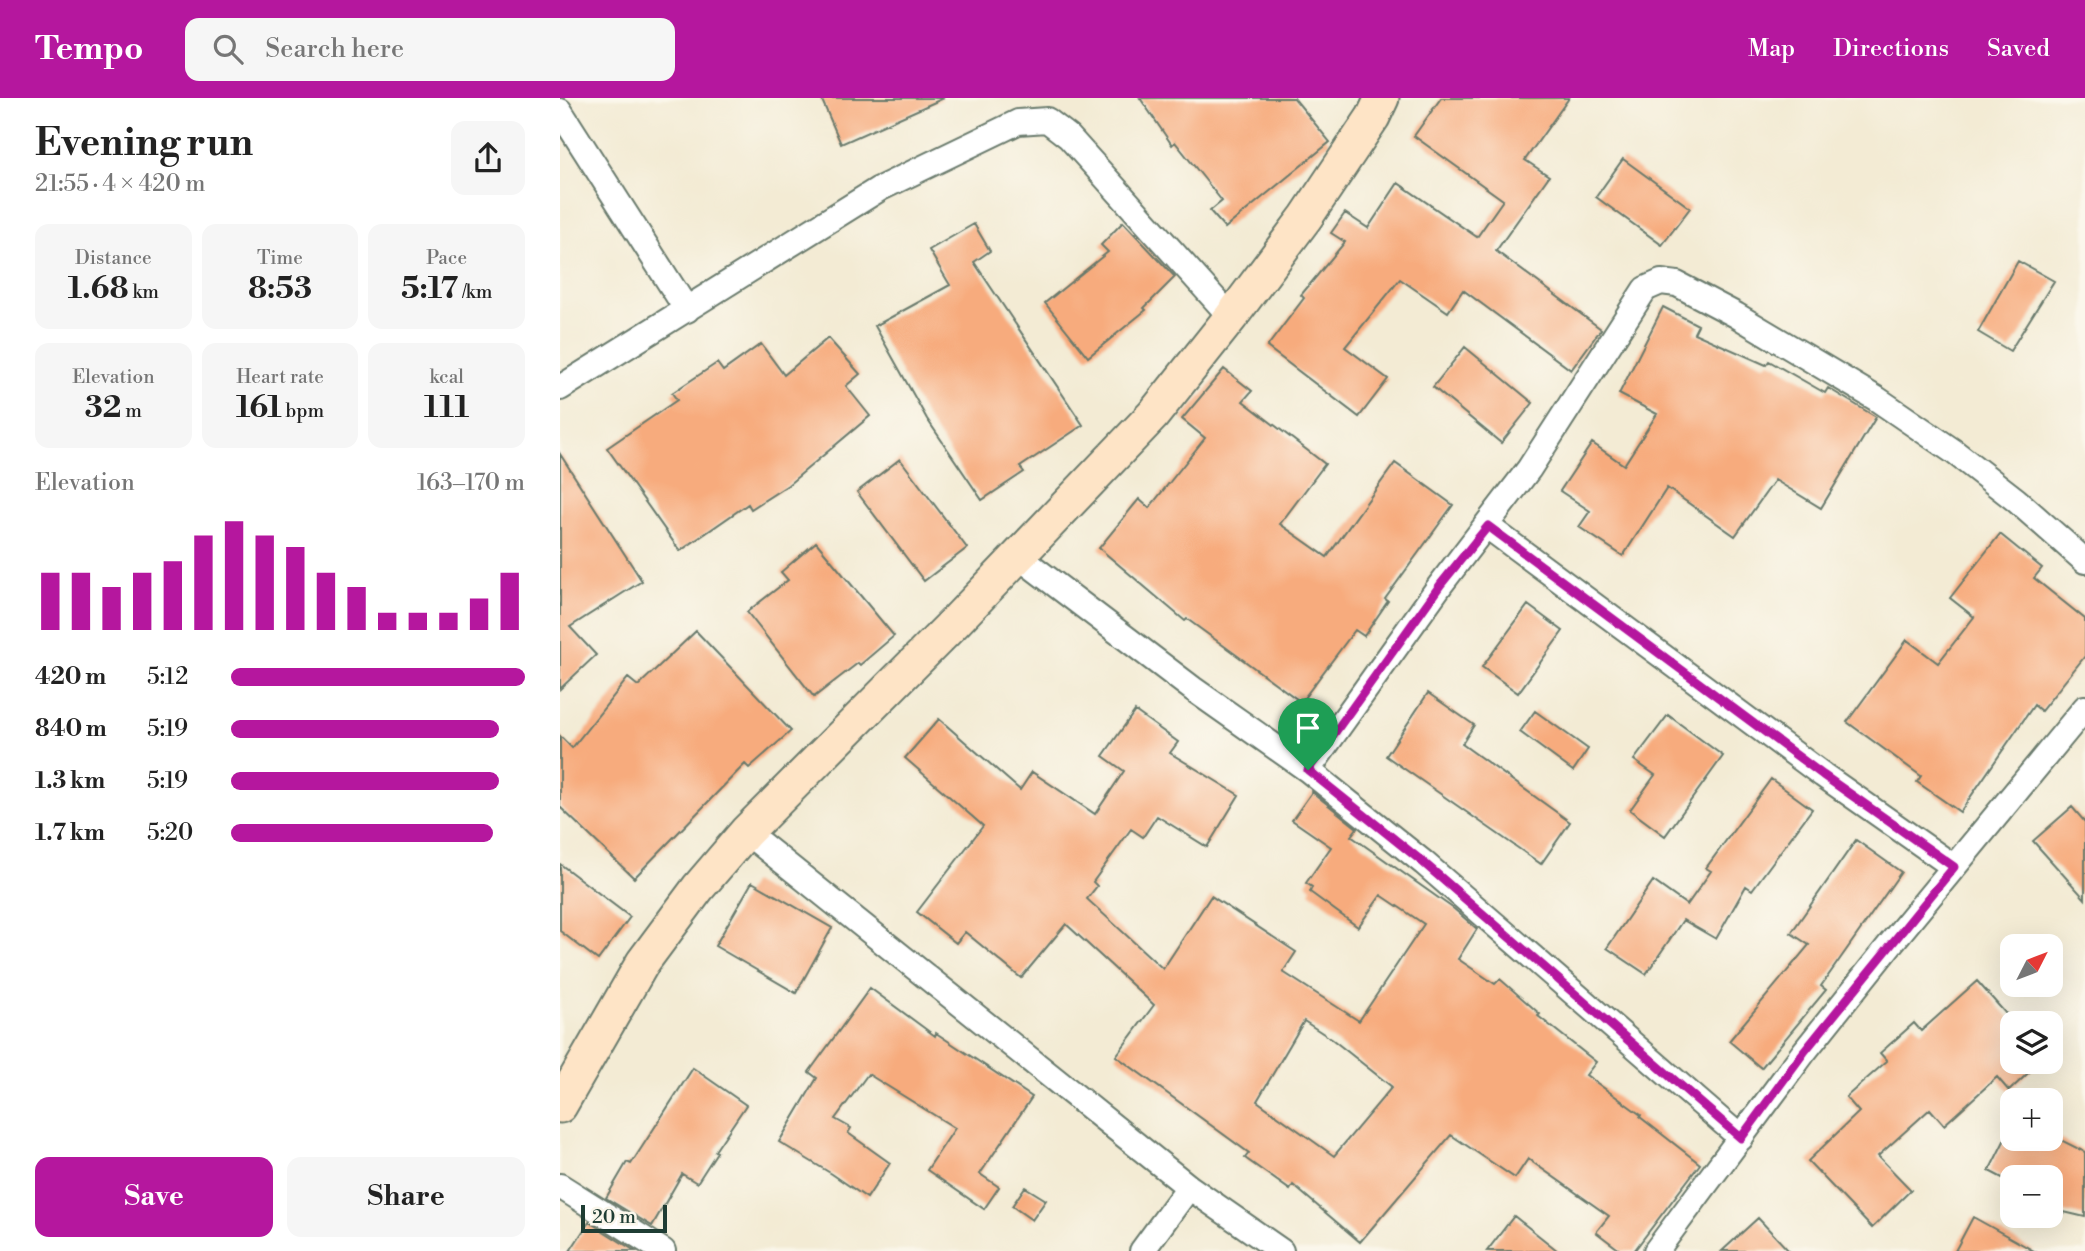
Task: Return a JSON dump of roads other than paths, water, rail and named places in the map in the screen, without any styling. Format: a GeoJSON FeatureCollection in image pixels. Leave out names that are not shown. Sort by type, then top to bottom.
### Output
{"type":"FeatureCollection","features":[{"type":"Feature","properties":{"kind":"street"},"geometry":{"type":"LineString","coordinates":[[560,1106],[643,962],[698,888],[746,832],[1153,415],[1306,217],[1373,117],[1382,98]]}},
{"type":"Feature","properties":{"kind":"street"},"geometry":{"type":"LineString","coordinates":[[560,388],[879,189],[1042,109],[1231,317]]}},
{"type":"Feature","properties":{"kind":"street"},"geometry":{"type":"LineString","coordinates":[[560,111],[687,310]]}},
{"type":"Feature","properties":{"kind":"street"},"geometry":{"type":"LineString","coordinates":[[1308,770],[1441,584],[1529,469],[1645,289],[1661,282],[1676,284],[1736,315],[1877,399],[1953,451],[2016,500],[2085,561]]}},
{"type":"Feature","properties":{"kind":"street"},"geometry":{"type":"LineString","coordinates":[[1488,526],[1823,775],[1954,867]]}},
{"type":"Feature","properties":{"kind":"street"},"geometry":{"type":"LineString","coordinates":[[1018,556],[1193,689],[1308,770],[1424,863],[1741,1138]]}},
{"type":"Feature","properties":{"kind":"street"},"geometry":{"type":"LineString","coordinates":[[1656,1251],[1804,1052],[2085,708]]}},
{"type":"Feature","properties":{"kind":"street"},"geometry":{"type":"LineString","coordinates":[[746,832],[1189,1187],[1281,1251]]}},
{"type":"Feature","properties":{"kind":"street"},"geometry":{"type":"LineString","coordinates":[[560,1185],[663,1251]]}},
{"type":"Feature","properties":{"kind":"street"},"geometry":{"type":"LineString","coordinates":[[1142,1251],[1189,1187]]}}]}
